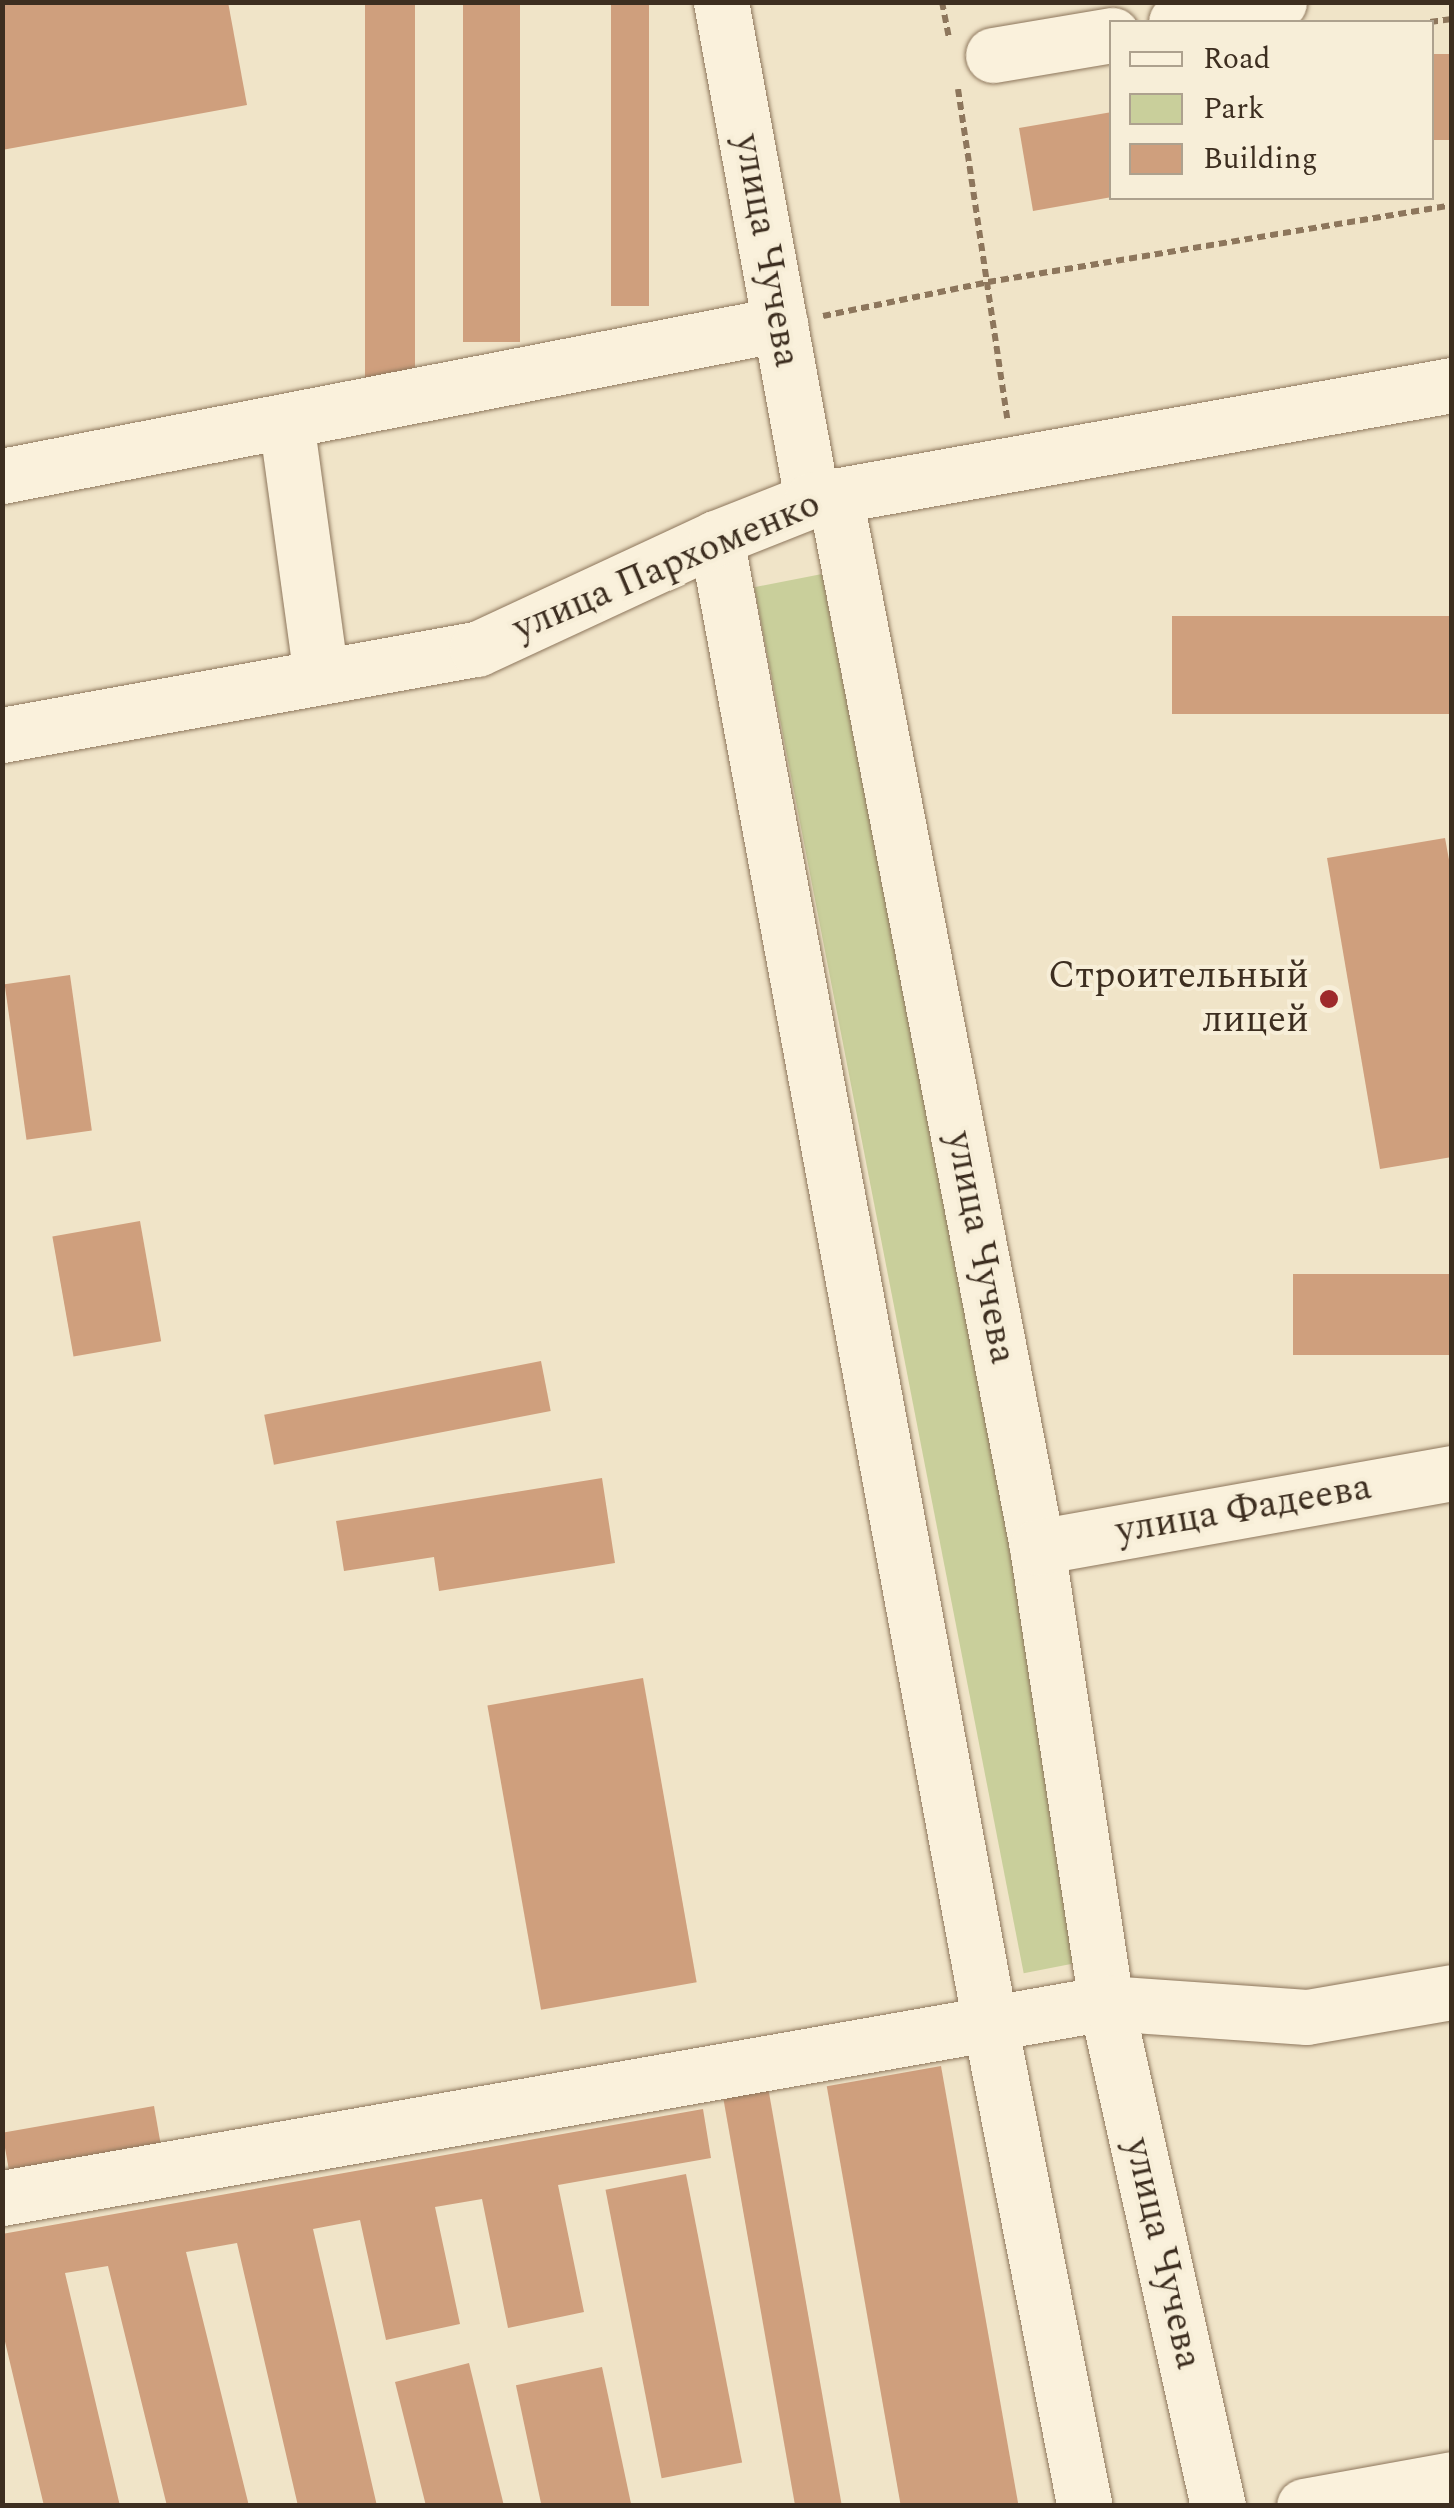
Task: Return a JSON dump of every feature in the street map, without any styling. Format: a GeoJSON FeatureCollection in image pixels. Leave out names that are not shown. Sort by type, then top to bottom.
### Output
{"type":"FeatureCollection","features":[{"type":"Feature","properties":{"kind":"street","name":"улица Чучева"},"geometry":{"type":"LineString","coordinates":[[721,2],[780,324],[823,498],[1037,1547],[1106,2003],[1218,2506]]}},
{"type":"Feature","properties":{"kind":"street"},"geometry":{"type":"LineString","coordinates":[[1186,20],[1279,2]]}},
{"type":"Feature","properties":{"kind":"street"},"geometry":{"type":"LineString","coordinates":[[993,55],[1109,35]]}},
{"type":"Feature","properties":{"kind":"street"},"geometry":{"type":"LineString","coordinates":[[2,476],[780,324]]}},
{"type":"Feature","properties":{"kind":"street","name":"улица Пархоменко"},"geometry":{"type":"LineString","coordinates":[[2,735],[477,649],[716,538],[823,498],[1452,385]]}},
{"type":"Feature","properties":{"kind":"street"},"geometry":{"type":"LineString","coordinates":[[286,421],[321,677]]}},
{"type":"Feature","properties":{"kind":"street"},"geometry":{"type":"LineString","coordinates":[[716,538],[990,2024],[1085,2506]]}},
{"type":"Feature","properties":{"kind":"street","name":"улица Фадеева"},"geometry":{"type":"LineString","coordinates":[[1037,1547],[1452,1473]]}},
{"type":"Feature","properties":{"kind":"street"},"geometry":{"type":"LineString","coordinates":[[2,2198],[1106,2003],[1307,2017],[1452,1992]]}},
{"type":"Feature","properties":{"kind":"street"},"geometry":{"type":"LineString","coordinates":[[1304,2506],[1452,2479]]}},
{"type":"Feature","properties":{"kind":"path"},"geometry":{"type":"LineString","coordinates":[[960,102],[1014,464]]}},
{"type":"Feature","properties":{"kind":"path"},"geometry":{"type":"LineString","coordinates":[[780,324],[988,282],[1452,205]]}},
{"type":"Feature","properties":{"kind":"green space"},"geometry":{"type":"Polygon","coordinates":[[[822,574],[1091,1960],[1024,1973],[754,587],[822,574]]]}},
{"type":"Feature","properties":{"kind":"building"},"geometry":{"type":"Polygon","coordinates":[[[2,2],[228,2],[247,105],[2,150],[2,2]]]}},
{"type":"Feature","properties":{"kind":"building"},"geometry":{"type":"Polygon","coordinates":[[[365,2],[415,2],[415,380],[365,380],[365,2]]]}},
{"type":"Feature","properties":{"kind":"building"},"geometry":{"type":"Polygon","coordinates":[[[463,2],[520,2],[520,342],[463,342],[463,2]]]}},
{"type":"Feature","properties":{"kind":"building"},"geometry":{"type":"Polygon","coordinates":[[[611,2],[649,2],[649,306],[611,306],[611,2]]]}},
{"type":"Feature","properties":{"kind":"building"},"geometry":{"type":"Polygon","coordinates":[[[1434,54],[1452,54],[1452,140],[1434,140],[1434,54]]]}},
{"type":"Feature","properties":{"kind":"building"},"geometry":{"type":"Polygon","coordinates":[[[1109,113],[1109,198],[1033,211],[1019,128],[1109,113]]]}},
{"type":"Feature","properties":{"kind":"building"},"geometry":{"type":"Polygon","coordinates":[[[1172,616],[1452,616],[1452,714],[1172,714],[1172,616]]]}},
{"type":"Feature","properties":{"kind":"building"},"geometry":{"type":"Polygon","coordinates":[[[1445,838],[1452,876],[1452,1157],[1380,1169],[1327,858],[1445,838]]]}},
{"type":"Feature","properties":{"kind":"building"},"geometry":{"type":"Polygon","coordinates":[[[70,975],[92,1130],[26,1140],[5,984],[70,975]]]}},
{"type":"Feature","properties":{"kind":"building"},"geometry":{"type":"Polygon","coordinates":[[[140,1221],[161,1341],[74,1357],[52,1236],[140,1221]]]}},
{"type":"Feature","properties":{"kind":"building"},"geometry":{"type":"Polygon","coordinates":[[[1293,1274],[1452,1274],[1452,1355],[1293,1355],[1293,1274]]]}},
{"type":"Feature","properties":{"kind":"building"},"geometry":{"type":"Polygon","coordinates":[[[541,1361],[551,1411],[274,1465],[264,1415],[541,1361]]]}},
{"type":"Feature","properties":{"kind":"building"},"geometry":{"type":"Polygon","coordinates":[[[602,1478],[615,1563],[439,1591],[434,1557],[344,1571],[336,1521],[602,1478]]]}},
{"type":"Feature","properties":{"kind":"building"},"geometry":{"type":"Polygon","coordinates":[[[643,1678],[697,1982],[541,2010],[487,1705],[643,1678]]]}},
{"type":"Feature","properties":{"kind":"building"},"geometry":{"type":"Polygon","coordinates":[[[941,2066],[1019,2506],[901,2506],[827,2086],[941,2066]]]}},
{"type":"Feature","properties":{"kind":"building"},"geometry":{"type":"Polygon","coordinates":[[[768,2087],[842,2506],[795,2506],[723,2095],[768,2087]]]}},
{"type":"Feature","properties":{"kind":"building"},"geometry":{"type":"Polygon","coordinates":[[[154,2106],[161,2146],[9,2173],[2,2133],[154,2106]]]}},
{"type":"Feature","properties":{"kind":"building"},"geometry":{"type":"Polygon","coordinates":[[[703,2109],[711,2158],[558,2185],[584,2312],[508,2328],[482,2199],[435,2207],[460,2324],[386,2340],[360,2220],[313,2229],[377,2506],[298,2506],[237,2243],[186,2252],[249,2506],[167,2506],[108,2266],[65,2273],[120,2506],[44,2506],[2,2329],[2,2234],[703,2109]]]}},
{"type":"Feature","properties":{"kind":"building"},"geometry":{"type":"Polygon","coordinates":[[[686,2174],[742,2463],[662,2478],[606,2190],[686,2174]]]}},
{"type":"Feature","properties":{"kind":"building"},"geometry":{"type":"Polygon","coordinates":[[[469,2363],[504,2506],[426,2506],[395,2382],[469,2363]]]}},
{"type":"Feature","properties":{"kind":"building"},"geometry":{"type":"Polygon","coordinates":[[[602,2367],[632,2506],[542,2506],[516,2385],[602,2367]]]}},
{"type":"Feature","properties":{"kind":"place","name":"Строительный лицей"},"geometry":{"type":"Point","coordinates":[1329,999]}}]}
